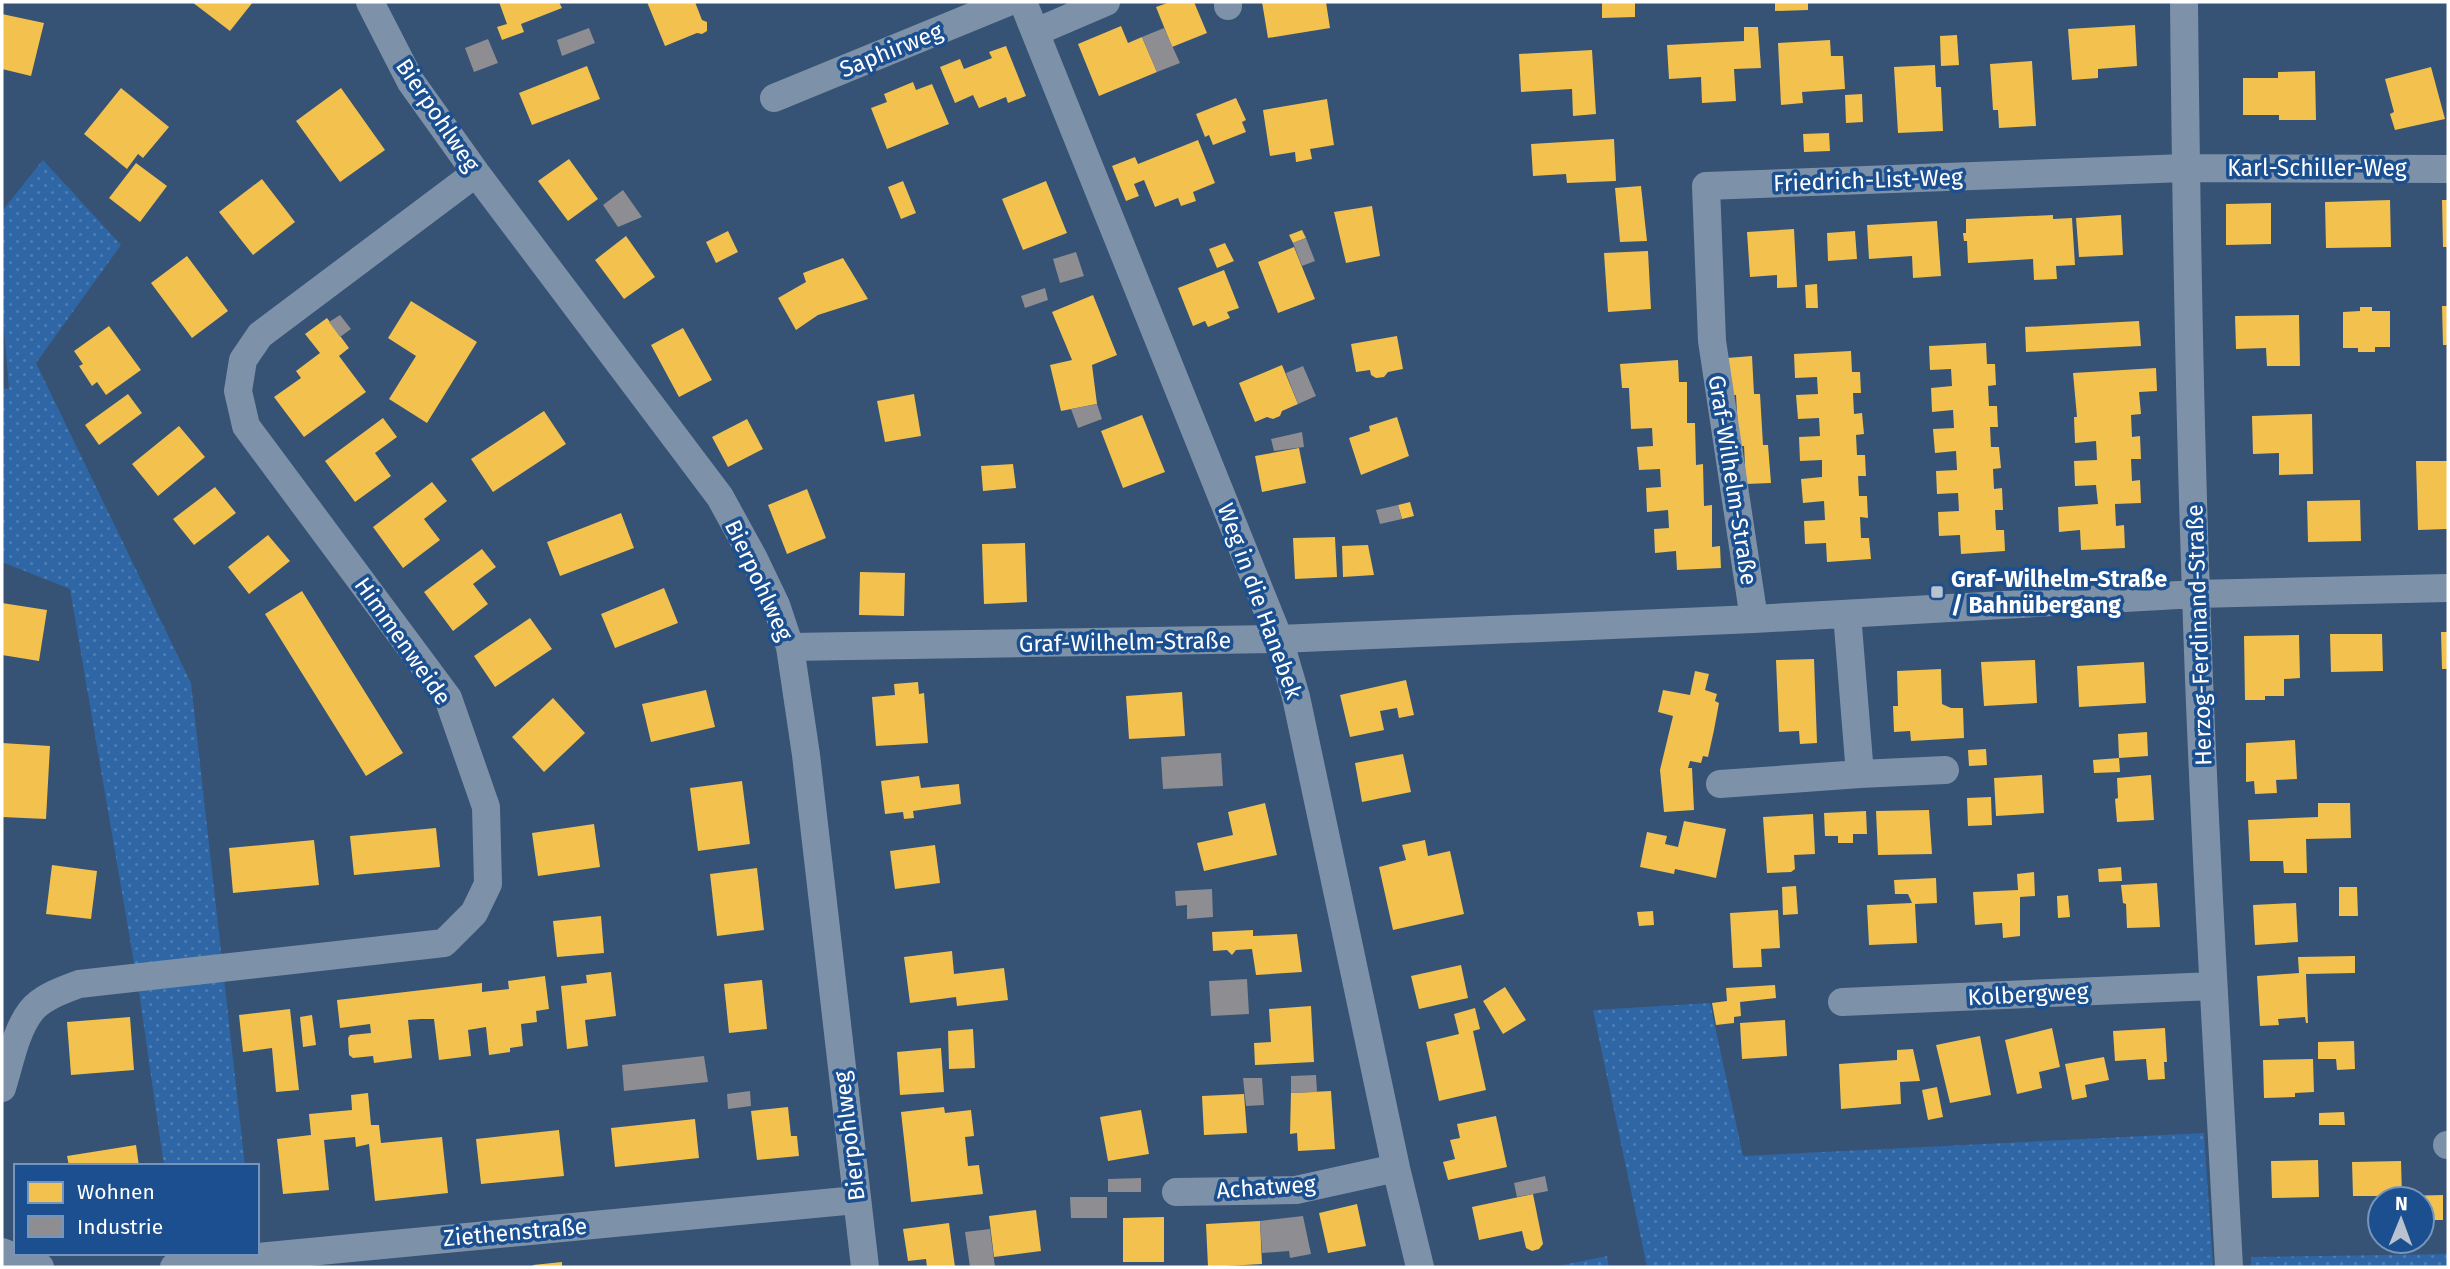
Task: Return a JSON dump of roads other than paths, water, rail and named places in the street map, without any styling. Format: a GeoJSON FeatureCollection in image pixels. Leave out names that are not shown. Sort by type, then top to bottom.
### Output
{"type":"FeatureCollection","features":[{"type":"Feature","properties":{"kind":"street","name":"Bierpohlweg"},"geometry":{"type":"LineString","coordinates":[[370,2],[411,82],[719,497],[765,582],[790,647],[806,755],[865,1267]]}},
{"type":"Feature","properties":{"kind":"street","name":"Saphirweg"},"geometry":{"type":"LineString","coordinates":[[774,98],[1008,2]]}},
{"type":"Feature","properties":{"kind":"street","name":"Weg in die Hanebek"},"geometry":{"type":"LineString","coordinates":[[1023,2],[1279,639],[1296,697],[1396,1168],[1420,1267]]}},
{"type":"Feature","properties":{"kind":"street"},"geometry":{"type":"LineString","coordinates":[[1036,32],[1106,2]]}},
{"type":"Feature","properties":{"kind":"street","name":"Herzog-Ferdinand-Straße"},"geometry":{"type":"LineString","coordinates":[[2184,2],[2185,168],[2196,594],[2213,986],[2229,1267]]}},
{"type":"Feature","properties":{"kind":"street","name":"Karl-Schiller-Weg"},"geometry":{"type":"LineString","coordinates":[[2185,168],[2448,169]]}},
{"type":"Feature","properties":{"kind":"street","name":"Friedrich-List-Weg"},"geometry":{"type":"LineString","coordinates":[[1712,341],[1706,186],[2185,168]]}},
{"type":"Feature","properties":{"kind":"street","name":"Himmenweide"},"geometry":{"type":"LineString","coordinates":[[2,1088],[20,1032],[32,1009],[52,995],[79,984],[444,943],[474,913],[488,884],[485,807],[448,698],[246,426],[238,391],[243,360],[260,335],[476,173]]}},
{"type":"Feature","properties":{"kind":"street","name":"Graf-Wilhelm-Straße"},"geometry":{"type":"LineString","coordinates":[[1712,341],[1754,619]]}},
{"type":"Feature","properties":{"kind":"street","name":"Graf-Wilhelm-Straße"},"geometry":{"type":"LineString","coordinates":[[790,647],[1279,639],[1754,619],[2196,594],[2448,588]]}},
{"type":"Feature","properties":{"kind":"street"},"geometry":{"type":"LineString","coordinates":[[1847,614],[1860,774]]}},
{"type":"Feature","properties":{"kind":"street"},"geometry":{"type":"LineString","coordinates":[[1720,784],[1945,770]]}},
{"type":"Feature","properties":{"kind":"street","name":"Kolbergweg"},"geometry":{"type":"LineString","coordinates":[[1842,1002],[2213,986]]}},
{"type":"Feature","properties":{"kind":"street","name":"Achatweg"},"geometry":{"type":"LineString","coordinates":[[1176,1192],[1296,1190],[1396,1168]]}},
{"type":"Feature","properties":{"kind":"street","name":"Ziethenstraße"},"geometry":{"type":"LineString","coordinates":[[174,1267],[856,1200]]}},
{"type":"Feature","properties":{"kind":"street"},"geometry":{"type":"LineString","coordinates":[[2,1252],[40,1267]]}},
{"type":"Feature","properties":{"kind":"place","name":"Graf-Wilhelm-Straße / Bahnübergang"},"geometry":{"type":"Point","coordinates":[1937,592]}}]}
